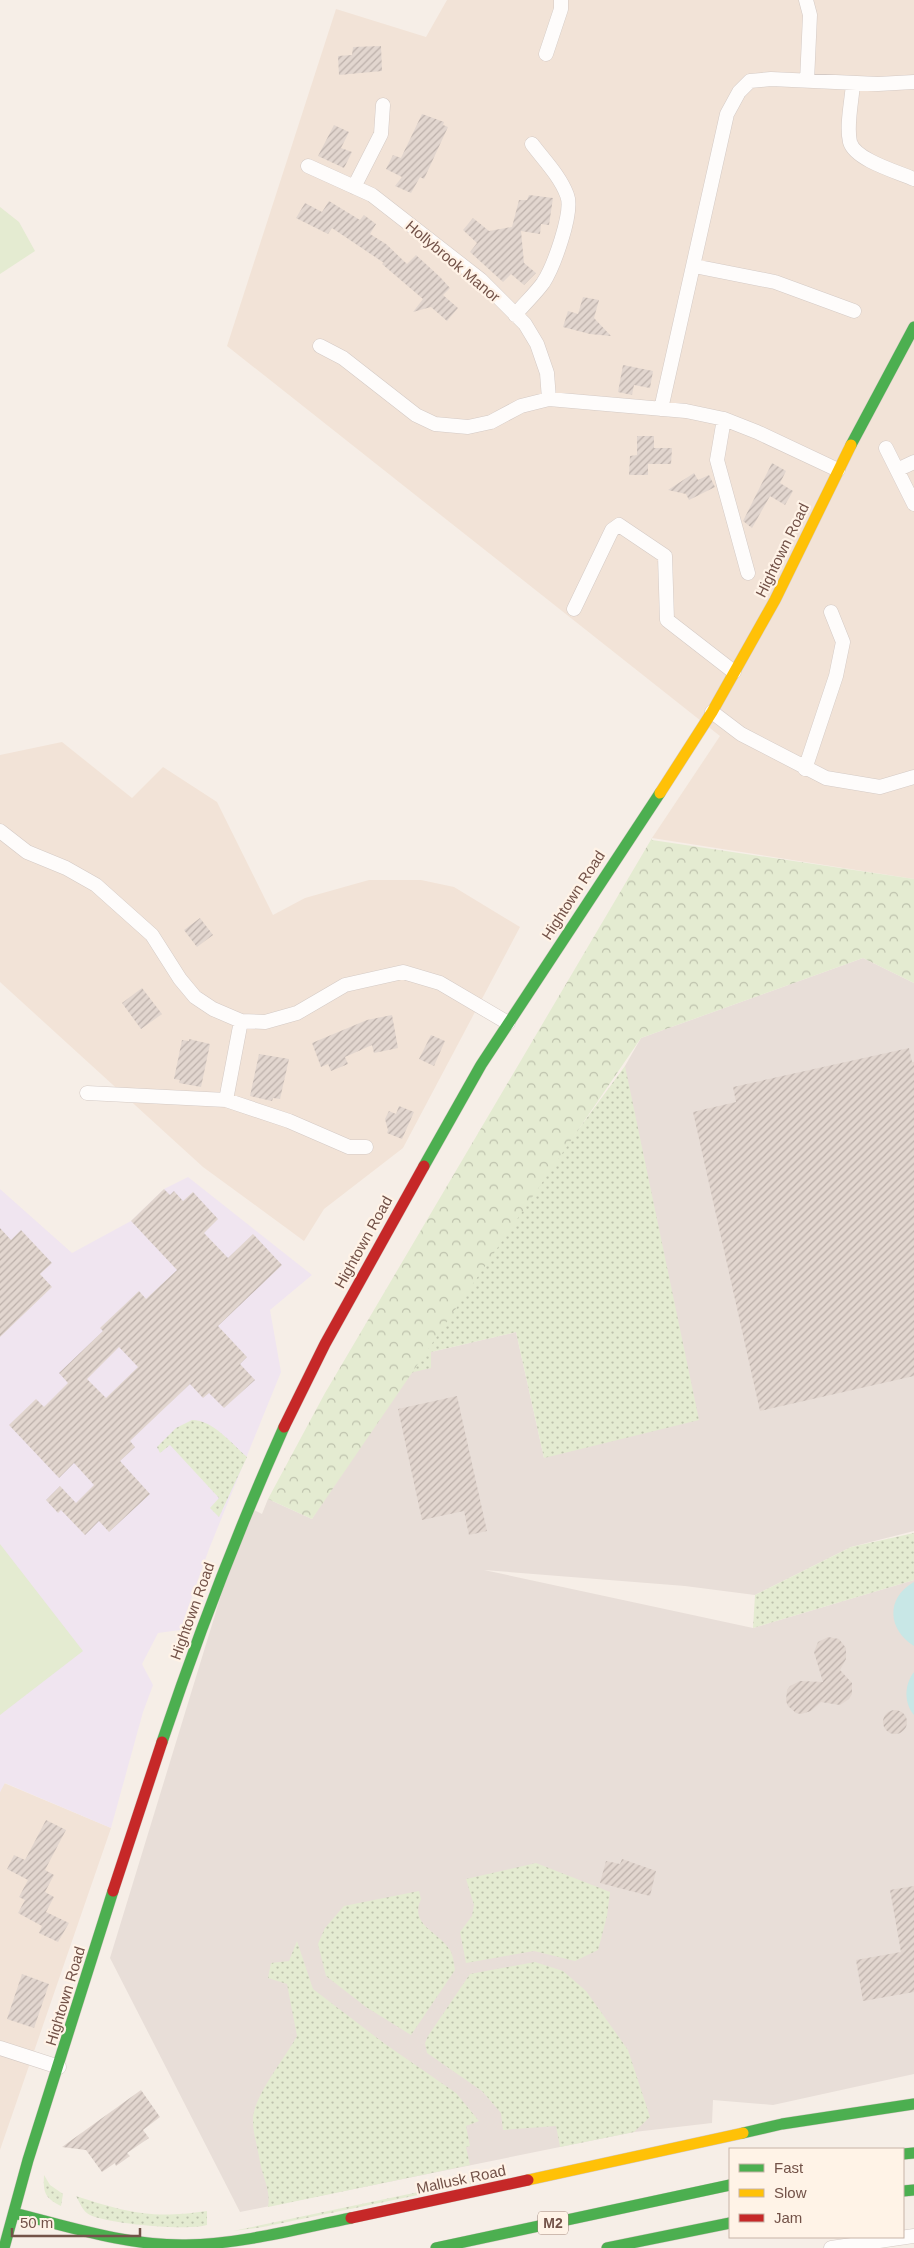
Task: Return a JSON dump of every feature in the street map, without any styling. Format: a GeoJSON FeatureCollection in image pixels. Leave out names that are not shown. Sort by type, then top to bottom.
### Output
{"type":"FeatureCollection","features":[{"type":"Feature","properties":{"kind":"main road","name":"Hightown Road"},"geometry":{"type":"LineString","coordinates":[[4,2248],[28,2160],[59,2067],[104,1918],[196,1641],[248,1507],[286,1423],[333,1329],[444,1130],[508,1023],[712,712],[775,600],[838,470],[914,327]]}},
{"type":"Feature","properties":{"kind":"main road","name":"Mallusk Road"},"geometry":{"type":"LineString","coordinates":[[14,2213],[110,2238],[184,2245],[215,2243],[267,2235],[378,2212],[782,2124],[914,2104]]}},
{"type":"Feature","properties":{"kind":"main road","name":"M2"},"geometry":{"type":"LineString","coordinates":[[436,2248],[729,2185]]}},
{"type":"Feature","properties":{"kind":"main road"},"geometry":{"type":"LineString","coordinates":[[607,2248],[729,2223]]}},
{"type":"Feature","properties":{"kind":"street"},"geometry":{"type":"LineString","coordinates":[[546,54],[561,9],[561,0]]}},
{"type":"Feature","properties":{"kind":"street"},"geometry":{"type":"LineString","coordinates":[[806,0],[810,15],[807,81]]}},
{"type":"Feature","properties":{"kind":"street"},"geometry":{"type":"LineString","coordinates":[[660,409],[727,114],[739,92],[750,81],[771,79],[878,84],[914,82]]}},
{"type":"Feature","properties":{"kind":"street"},"geometry":{"type":"LineString","coordinates":[[853,83],[850,144],[861,156],[914,179]]}},
{"type":"Feature","properties":{"kind":"street"},"geometry":{"type":"LineString","coordinates":[[354,187],[381,134],[383,105]]}},
{"type":"Feature","properties":{"kind":"street"},"geometry":{"type":"LineString","coordinates":[[515,315],[543,282],[553,264],[567,214],[568,196],[532,144]]}},
{"type":"Feature","properties":{"kind":"street","name":"Hollybrook Manor"},"geometry":{"type":"LineString","coordinates":[[308,166],[372,195],[473,274],[525,324],[537,344],[547,373],[549,399]]}},
{"type":"Feature","properties":{"kind":"street"},"geometry":{"type":"LineString","coordinates":[[694,266],[776,282],[854,311]]}},
{"type":"Feature","properties":{"kind":"street"},"geometry":{"type":"LineString","coordinates":[[320,346],[343,358],[416,415],[435,424],[468,427],[491,422],[521,406],[549,399],[686,411],[724,419],[757,432],[838,470]]}},
{"type":"Feature","properties":{"kind":"street"},"geometry":{"type":"LineString","coordinates":[[724,419],[717,460],[748,573]]}},
{"type":"Feature","properties":{"kind":"street"},"geometry":{"type":"LineString","coordinates":[[886,448],[914,504]]}},
{"type":"Feature","properties":{"kind":"street"},"geometry":{"type":"LineString","coordinates":[[897,470],[914,462]]}},
{"type":"Feature","properties":{"kind":"street"},"geometry":{"type":"LineString","coordinates":[[574,609],[612,530],[619,525],[666,556],[667,620],[734,672]]}},
{"type":"Feature","properties":{"kind":"street"},"geometry":{"type":"LineString","coordinates":[[805,768],[836,676],[843,642],[831,612]]}},
{"type":"Feature","properties":{"kind":"street"},"geometry":{"type":"LineString","coordinates":[[712,712],[741,734],[826,778],[880,787],[914,776]]}},
{"type":"Feature","properties":{"kind":"street"},"geometry":{"type":"LineString","coordinates":[[0,831],[26,852],[66,868],[96,885],[152,934],[180,980],[195,997],[213,1010],[241,1021],[265,1022],[297,1013],[345,985],[403,972],[440,983],[508,1023]]}},
{"type":"Feature","properties":{"kind":"street"},"geometry":{"type":"LineString","coordinates":[[226,1100],[241,1021]]}},
{"type":"Feature","properties":{"kind":"street"},"geometry":{"type":"LineString","coordinates":[[87,1093],[226,1100],[289,1121],[349,1147],[366,1148]]}},
{"type":"Feature","properties":{"kind":"street"},"geometry":{"type":"LineString","coordinates":[[0,2048],[59,2067]]}},
{"type":"Feature","properties":{"kind":"street"},"geometry":{"type":"LineString","coordinates":[[831,2248],[900,2238]]}},
{"type":"Feature","properties":{"kind":"shaded area"},"geometry":{"type":"Polygon","coordinates":[[[447,0],[914,0],[914,879],[652,838],[720,736],[227,346],[336,9],[426,37],[447,0]]]}},
{"type":"Feature","properties":{"kind":"shaded area"},"geometry":{"type":"Polygon","coordinates":[[[62,742],[132,798],[163,767],[217,802],[273,915],[305,898],[369,880],[421,880],[454,887],[520,927],[403,1148],[324,1209],[304,1241],[203,1167],[0,982],[0,755],[62,742]]]}},
{"type":"Feature","properties":{"kind":"shaded area"},"geometry":{"type":"Polygon","coordinates":[[[863,958],[914,983],[914,1531],[851,1547],[755,1595],[685,1586],[484,1570],[753,1628],[914,1580],[914,2074],[773,2105],[713,2100],[712,2123],[634,2132],[240,2212],[110,1958],[248,1507],[262,1514],[268,1499],[312,1519],[397,1376],[431,1352],[516,1332],[544,1458],[625,1066],[641,1038],[863,958]]]}},
{"type":"Feature","properties":{"kind":"shaded area"},"geometry":{"type":"Polygon","coordinates":[[[188,1177],[312,1275],[270,1310],[281,1372],[209,1549],[180,1630],[158,1633],[142,1664],[153,1685],[143,1712],[111,1828],[5,1783],[0,1792],[0,1189],[72,1253],[131,1221],[164,1189],[188,1177]]]}},
{"type":"Feature","properties":{"kind":"shaded area"},"geometry":{"type":"Polygon","coordinates":[[[4,1783],[111,1828],[0,2150],[0,1792],[4,1783]]]}},
{"type":"Feature","properties":{"kind":"green space"},"geometry":{"type":"Polygon","coordinates":[[[0,207],[19,222],[35,251],[0,274],[0,207]]]}},
{"type":"Feature","properties":{"kind":"green space"},"geometry":{"type":"Polygon","coordinates":[[[652,838],[652,840],[914,879],[914,983],[863,958],[641,1038],[312,1519],[268,1499],[325,1393],[652,838]]]}},
{"type":"Feature","properties":{"kind":"green space"},"geometry":{"type":"Polygon","coordinates":[[[625,1066],[699,1420],[544,1458],[516,1332],[431,1352],[431,1368],[397,1376],[625,1066]]]}},
{"type":"Feature","properties":{"kind":"green space"},"geometry":{"type":"Polygon","coordinates":[[[192,1420],[200,1421],[214,1428],[247,1457],[219,1517],[210,1508],[219,1498],[170,1445],[160,1453],[157,1447],[176,1428],[192,1420]]]}},
{"type":"Feature","properties":{"kind":"green space"},"geometry":{"type":"Polygon","coordinates":[[[914,1533],[914,1580],[753,1628],[755,1595],[851,1547],[914,1533]]]}},
{"type":"Feature","properties":{"kind":"green space"},"geometry":{"type":"Polygon","coordinates":[[[0,1544],[83,1651],[0,1715],[0,1544]]]}},
{"type":"Feature","properties":{"kind":"green space"},"geometry":{"type":"Polygon","coordinates":[[[536,1863],[610,1892],[607,1916],[598,1950],[575,1961],[534,1951],[466,1963],[460,1932],[472,1916],[474,1905],[466,1879],[536,1863]]]}},
{"type":"Feature","properties":{"kind":"green space"},"geometry":{"type":"Polygon","coordinates":[[[419,1891],[421,1899],[418,1908],[422,1922],[450,1950],[455,1970],[411,2035],[366,2007],[326,1976],[318,1944],[325,1928],[344,1906],[419,1891]]]}},
{"type":"Feature","properties":{"kind":"green space"},"geometry":{"type":"Polygon","coordinates":[[[297,1941],[313,1989],[385,2044],[456,2093],[479,2121],[466,2126],[470,2146],[466,2147],[470,2165],[268,2207],[268,2190],[255,2140],[253,2117],[259,2097],[297,2036],[287,1984],[268,1978],[271,1963],[289,1961],[297,1941]]]}},
{"type":"Feature","properties":{"kind":"green space"},"geometry":{"type":"Polygon","coordinates":[[[535,1962],[563,1971],[586,1991],[628,2050],[650,2117],[634,2132],[560,2147],[556,2126],[503,2130],[501,2113],[482,2091],[427,2053],[425,2043],[428,2036],[470,1974],[535,1962]]]}},
{"type":"Feature","properties":{"kind":"green space"},"geometry":{"type":"Polygon","coordinates":[[[44,2175],[50,2185],[63,2194],[61,2206],[51,2200],[46,2194],[44,2175]]]}},
{"type":"Feature","properties":{"kind":"green space"},"geometry":{"type":"Polygon","coordinates":[[[476,2180],[476,2183],[263,2227],[233,2231],[476,2180]]]}},
{"type":"Feature","properties":{"kind":"green space"},"geometry":{"type":"Polygon","coordinates":[[[76,2196],[111,2207],[140,2213],[171,2214],[207,2211],[207,2225],[197,2227],[166,2227],[113,2221],[85,2212],[76,2196]]]}},
{"type":"Feature","properties":{"kind":"water"},"geometry":{"type":"Polygon","coordinates":[[[914,1582],[914,1646],[899,1632],[893,1614],[898,1596],[914,1582]]]}},
{"type":"Feature","properties":{"kind":"water"},"geometry":{"type":"Polygon","coordinates":[[[914,1672],[914,1715],[908,1705],[906,1694],[908,1683],[914,1672]]]}},
{"type":"Feature","properties":{"kind":"building"},"geometry":{"type":"Polygon","coordinates":[[[381,46],[382,71],[339,75],[338,56],[352,55],[353,47],[381,46]]]}},
{"type":"Feature","properties":{"kind":"building"},"geometry":{"type":"Polygon","coordinates":[[[422,114],[444,122],[443,125],[448,127],[424,179],[420,177],[411,193],[395,186],[402,177],[386,169],[393,155],[401,158],[422,114]]]}},
{"type":"Feature","properties":{"kind":"building"},"geometry":{"type":"Polygon","coordinates":[[[334,125],[349,132],[341,148],[352,152],[344,168],[318,156],[334,125]]]}},
{"type":"Feature","properties":{"kind":"building"},"geometry":{"type":"Polygon","coordinates":[[[529,195],[553,198],[549,225],[541,224],[540,234],[521,231],[524,263],[536,273],[524,285],[511,274],[503,282],[470,252],[477,243],[463,230],[473,218],[489,231],[512,227],[519,200],[527,200],[529,195]]]}},
{"type":"Feature","properties":{"kind":"building"},"geometry":{"type":"Polygon","coordinates":[[[329,201],[360,220],[364,215],[376,224],[370,234],[386,244],[407,264],[416,255],[440,277],[450,288],[443,295],[458,308],[447,321],[431,307],[413,312],[423,299],[382,264],[384,263],[332,228],[328,234],[296,218],[305,203],[322,212],[329,201]]]}},
{"type":"Feature","properties":{"kind":"building"},"geometry":{"type":"Polygon","coordinates":[[[583,297],[599,300],[594,318],[611,336],[590,334],[563,327],[568,311],[578,314],[583,297]]]}},
{"type":"Feature","properties":{"kind":"building"},"geometry":{"type":"Polygon","coordinates":[[[623,365],[653,371],[650,388],[634,385],[632,395],[618,392],[623,365]]]}},
{"type":"Feature","properties":{"kind":"building"},"geometry":{"type":"Polygon","coordinates":[[[637,436],[654,436],[654,448],[672,448],[671,464],[648,464],[648,475],[629,475],[630,456],[637,455],[637,436]]]}},
{"type":"Feature","properties":{"kind":"building"},"geometry":{"type":"Polygon","coordinates":[[[772,463],[786,471],[780,483],[793,491],[785,505],[770,496],[752,528],[743,521],[772,463]]]}},
{"type":"Feature","properties":{"kind":"building"},"geometry":{"type":"Polygon","coordinates":[[[694,473],[698,480],[709,475],[715,487],[689,500],[686,494],[668,490],[694,473]]]}},
{"type":"Feature","properties":{"kind":"building"},"geometry":{"type":"Polygon","coordinates":[[[200,918],[213,935],[197,947],[184,930],[200,918]]]}},
{"type":"Feature","properties":{"kind":"building"},"geometry":{"type":"Polygon","coordinates":[[[142,988],[162,1014],[141,1029],[122,1003],[142,988]]]}},
{"type":"Feature","properties":{"kind":"building"},"geometry":{"type":"Polygon","coordinates":[[[392,1015],[398,1048],[374,1053],[372,1045],[345,1057],[348,1064],[331,1071],[328,1064],[321,1067],[312,1043],[367,1020],[392,1015]]]}},
{"type":"Feature","properties":{"kind":"building"},"geometry":{"type":"Polygon","coordinates":[[[431,1035],[445,1041],[434,1066],[419,1059],[431,1035]]]}},
{"type":"Feature","properties":{"kind":"building"},"geometry":{"type":"Polygon","coordinates":[[[189,1039],[210,1044],[201,1087],[179,1083],[180,1080],[174,1079],[182,1040],[189,1041],[189,1039]]]}},
{"type":"Feature","properties":{"kind":"building"},"geometry":{"type":"Polygon","coordinates":[[[909,1048],[912,1062],[914,1062],[914,1376],[760,1411],[693,1112],[736,1102],[733,1087],[909,1048]]]}},
{"type":"Feature","properties":{"kind":"building"},"geometry":{"type":"Polygon","coordinates":[[[259,1054],[289,1059],[280,1099],[273,1098],[272,1101],[250,1096],[259,1054]]]}},
{"type":"Feature","properties":{"kind":"building"},"geometry":{"type":"Polygon","coordinates":[[[399,1106],[414,1112],[402,1139],[387,1133],[385,1119],[389,1111],[396,1114],[399,1106]]]}},
{"type":"Feature","properties":{"kind":"building"},"geometry":{"type":"Polygon","coordinates":[[[164,1189],[170,1195],[174,1191],[183,1201],[193,1192],[218,1219],[204,1233],[228,1258],[253,1234],[282,1265],[218,1326],[247,1357],[240,1364],[255,1380],[224,1408],[209,1393],[203,1398],[190,1384],[130,1441],[135,1447],[120,1461],[150,1494],[109,1532],[99,1521],[85,1535],[61,1510],[58,1513],[46,1500],[60,1486],[76,1503],[94,1485],[74,1463],[59,1478],[9,1425],[36,1399],[44,1407],[68,1383],[59,1373],[103,1331],[100,1328],[139,1291],[146,1299],[177,1270],[131,1221],[164,1189]],[[119,1347],[87,1379],[106,1398],[138,1367],[119,1347]]]}},
{"type":"Feature","properties":{"kind":"building"},"geometry":{"type":"Polygon","coordinates":[[[0,1228],[11,1240],[21,1230],[52,1263],[40,1274],[52,1287],[0,1337],[0,1228]]]}},
{"type":"Feature","properties":{"kind":"building"},"geometry":{"type":"Polygon","coordinates":[[[457,1396],[487,1531],[469,1535],[464,1511],[422,1520],[398,1409],[457,1396]]]}},
{"type":"Feature","properties":{"kind":"building"},"geometry":{"type":"Polygon","coordinates":[[[828,1637],[839,1639],[846,1648],[846,1659],[840,1670],[852,1683],[852,1694],[849,1699],[840,1705],[821,1702],[811,1711],[801,1714],[796,1713],[788,1706],[786,1701],[787,1690],[790,1686],[800,1681],[823,1682],[814,1652],[818,1642],[828,1637]]]}},
{"type":"Feature","properties":{"kind":"building"},"geometry":{"type":"Polygon","coordinates":[[[895,1710],[900,1711],[906,1717],[906,1727],[900,1733],[895,1734],[890,1733],[884,1727],[883,1722],[884,1717],[890,1711],[895,1710]]]}},
{"type":"Feature","properties":{"kind":"building"},"geometry":{"type":"Polygon","coordinates":[[[46,1820],[66,1830],[45,1870],[54,1875],[45,1892],[54,1897],[46,1912],[69,1923],[58,1942],[39,1933],[42,1926],[18,1913],[25,1900],[19,1897],[28,1880],[7,1869],[14,1855],[25,1860],[46,1820]]]}},
{"type":"Feature","properties":{"kind":"building"},"geometry":{"type":"Polygon","coordinates":[[[622,1859],[656,1871],[650,1896],[600,1883],[606,1861],[620,1864],[622,1859]]]}},
{"type":"Feature","properties":{"kind":"building"},"geometry":{"type":"Polygon","coordinates":[[[914,1886],[914,1992],[863,2001],[856,1960],[901,1952],[890,1890],[914,1886]]]}},
{"type":"Feature","properties":{"kind":"building"},"geometry":{"type":"Polygon","coordinates":[[[22,1974],[49,1984],[34,2028],[7,2019],[22,1974]]]}},
{"type":"Feature","properties":{"kind":"building"},"geometry":{"type":"Polygon","coordinates":[[[141,2090],[160,2117],[143,2130],[149,2138],[127,2153],[130,2156],[116,2166],[115,2163],[102,2172],[86,2150],[62,2147],[141,2090]]]}},
{"type":"Feature","properties":{"kind":"traffic: fast"},"geometry":{"type":"LineString","coordinates":[[851,445],[914,327]]}},
{"type":"Feature","properties":{"kind":"traffic: fast"},"geometry":{"type":"LineString","coordinates":[[424,1166],[481,1065],[660,793]]}},
{"type":"Feature","properties":{"kind":"traffic: fast"},"geometry":{"type":"LineString","coordinates":[[162,1742],[219,1583],[284,1427]]}},
{"type":"Feature","properties":{"kind":"traffic: fast"},"geometry":{"type":"LineString","coordinates":[[4,2248],[28,2160],[113,1891]]}},
{"type":"Feature","properties":{"kind":"traffic: fast"},"geometry":{"type":"LineString","coordinates":[[743,2133],[782,2124],[914,2104]]}},
{"type":"Feature","properties":{"kind":"traffic: fast"},"geometry":{"type":"LineString","coordinates":[[904,2154],[914,2153]]}},
{"type":"Feature","properties":{"kind":"traffic: fast"},"geometry":{"type":"LineString","coordinates":[[436,2248],[729,2185]]}},
{"type":"Feature","properties":{"kind":"traffic: fast"},"geometry":{"type":"LineString","coordinates":[[904,2191],[914,2190]]}},
{"type":"Feature","properties":{"kind":"traffic: fast"},"geometry":{"type":"LineString","coordinates":[[14,2213],[121,2239],[186,2245],[248,2239],[351,2218]]}},
{"type":"Feature","properties":{"kind":"traffic: fast"},"geometry":{"type":"LineString","coordinates":[[607,2248],[729,2223]]}},
{"type":"Feature","properties":{"kind":"traffic: slow"},"geometry":{"type":"LineString","coordinates":[[660,793],[712,712],[775,600],[851,445]]}},
{"type":"Feature","properties":{"kind":"traffic: slow"},"geometry":{"type":"LineString","coordinates":[[528,2180],[743,2133]]}},
{"type":"Feature","properties":{"kind":"traffic: jam"},"geometry":{"type":"LineString","coordinates":[[284,1427],[325,1344],[424,1166]]}},
{"type":"Feature","properties":{"kind":"traffic: jam"},"geometry":{"type":"LineString","coordinates":[[113,1891],[162,1742]]}},
{"type":"Feature","properties":{"kind":"traffic: jam"},"geometry":{"type":"LineString","coordinates":[[351,2218],[528,2180]]}}]}
